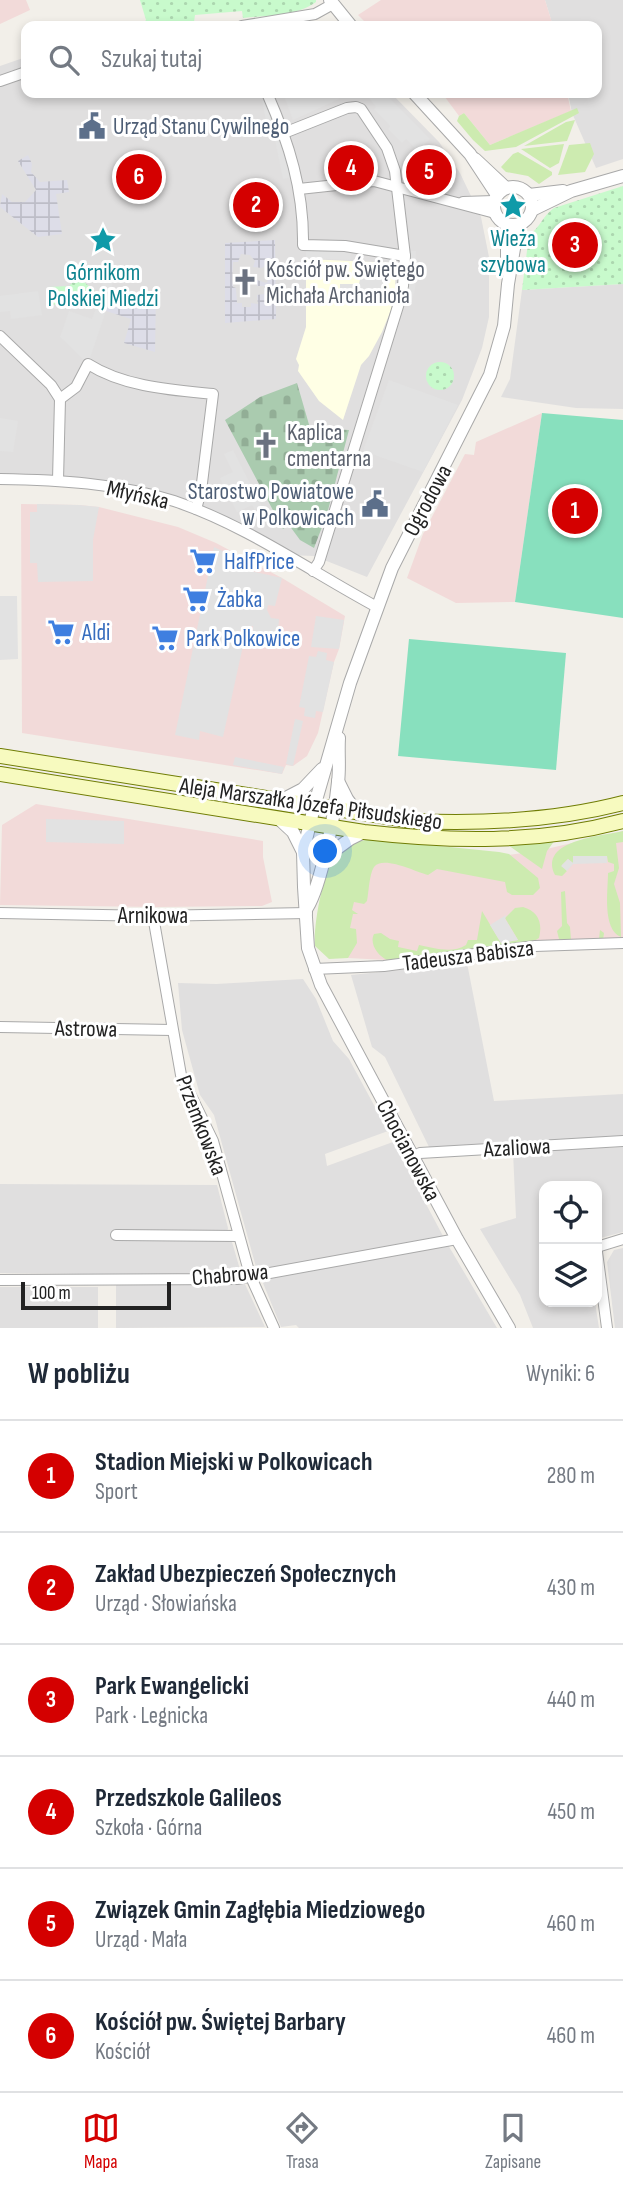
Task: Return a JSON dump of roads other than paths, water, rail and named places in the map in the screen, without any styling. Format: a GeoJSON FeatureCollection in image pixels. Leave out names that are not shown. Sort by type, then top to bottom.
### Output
{"type":"FeatureCollection","features":[{"type":"Feature","properties":{"kind":"main road","name":"Aleja Marszałka Józefa Piłsudskiego"},"geometry":{"type":"LineString","coordinates":[[0,756],[413,821],[475,824],[573,814],[623,803]]}},
{"type":"Feature","properties":{"kind":"main road","name":"Aleja Marszałka Józefa Piłsudskiego"},"geometry":{"type":"LineString","coordinates":[[0,774],[421,839],[489,841],[579,831],[623,821]]}},
{"type":"Feature","properties":{"kind":"main road"},"geometry":{"type":"LineString","coordinates":[[0,783],[29,779]]}},
{"type":"Feature","properties":{"kind":"street"},"geometry":{"type":"LineString","coordinates":[[277,21],[315,14],[331,2],[347,21]]}},
{"type":"Feature","properties":{"kind":"street"},"geometry":{"type":"LineString","coordinates":[[0,81],[21,74]]}},
{"type":"Feature","properties":{"kind":"street"},"geometry":{"type":"LineString","coordinates":[[269,98],[284,134],[299,189],[303,214],[303,245],[345,246],[404,256]]}},
{"type":"Feature","properties":{"kind":"street"},"geometry":{"type":"LineString","coordinates":[[419,98],[470,154],[513,225],[527,219],[532,210],[571,191],[623,176]]}},
{"type":"Feature","properties":{"kind":"street"},"geometry":{"type":"LineString","coordinates":[[284,134],[347,108],[356,107],[366,116],[387,148],[393,163],[404,256],[404,279],[399,303],[313,571]]}},
{"type":"Feature","properties":{"kind":"street"},"geometry":{"type":"LineString","coordinates":[[299,189],[370,181],[456,203],[498,199],[519,187],[529,195],[532,210]]}},
{"type":"Feature","properties":{"kind":"street"},"geometry":{"type":"LineString","coordinates":[[529,195],[571,191]]}},
{"type":"Feature","properties":{"kind":"street","name":"Ogrodowa"},"geometry":{"type":"LineString","coordinates":[[303,852],[349,683],[377,607],[407,537],[490,375],[504,326],[513,225]]}},
{"type":"Feature","properties":{"kind":"street"},"geometry":{"type":"LineString","coordinates":[[0,336],[51,385],[60,399],[58,480]]}},
{"type":"Feature","properties":{"kind":"street"},"geometry":{"type":"LineString","coordinates":[[60,399],[76,387],[88,365],[139,384],[213,394],[201,491],[195,509]]}},
{"type":"Feature","properties":{"kind":"street","name":"Młyńska"},"geometry":{"type":"LineString","coordinates":[[0,479],[58,480],[118,487],[195,509],[239,529],[377,607]]}},
{"type":"Feature","properties":{"kind":"street","name":"Ogrodowa"},"geometry":{"type":"LineString","coordinates":[[307,911],[314,897],[333,810],[338,781],[341,717]]}},
{"type":"Feature","properties":{"kind":"street"},"geometry":{"type":"LineString","coordinates":[[280,801],[293,796],[310,783],[327,764]]}},
{"type":"Feature","properties":{"kind":"street"},"geometry":{"type":"LineString","coordinates":[[338,781],[358,814]]}},
{"type":"Feature","properties":{"kind":"street"},"geometry":{"type":"LineString","coordinates":[[278,818],[293,832],[303,852]]}},
{"type":"Feature","properties":{"kind":"street"},"geometry":{"type":"LineString","coordinates":[[324,858],[349,839],[364,832]]}},
{"type":"Feature","properties":{"kind":"street","name":"Chocianowska"},"geometry":{"type":"LineString","coordinates":[[303,852],[307,940],[314,969],[412,1157],[509,1328]]}},
{"type":"Feature","properties":{"kind":"street","name":"Arnikowa"},"geometry":{"type":"LineString","coordinates":[[0,913],[153,916],[307,911]]}},
{"type":"Feature","properties":{"kind":"street","name":"Przemkowska"},"geometry":{"type":"LineString","coordinates":[[153,916],[181,1075],[214,1141],[250,1275],[274,1328]]}},
{"type":"Feature","properties":{"kind":"street","name":"Tadeusza Babisza"},"geometry":{"type":"LineString","coordinates":[[314,969],[384,966],[536,946],[623,943]]}},
{"type":"Feature","properties":{"kind":"street","name":"Astrowa"},"geometry":{"type":"LineString","coordinates":[[0,1027],[172,1030]]}},
{"type":"Feature","properties":{"kind":"street","name":"Azaliowa"},"geometry":{"type":"LineString","coordinates":[[412,1157],[420,1153],[623,1141]]}},
{"type":"Feature","properties":{"kind":"street"},"geometry":{"type":"LineString","coordinates":[[116,1235],[238,1236]]}},
{"type":"Feature","properties":{"kind":"street","name":"Chabrowa"},"geometry":{"type":"LineString","coordinates":[[0,1280],[237,1279],[457,1239]]}},
{"type":"Feature","properties":{"kind":"street"},"geometry":{"type":"LineString","coordinates":[[602,1246],[623,1240]]}},
{"type":"Feature","properties":{"kind":"street"},"geometry":{"type":"LineString","coordinates":[[602,1290],[607,1328]]}},
{"type":"Feature","properties":{"kind":"place","name":"Urząd Stanu Cywilnego"},"geometry":{"type":"Point","coordinates":[92,126]}},
{"type":"Feature","properties":{"kind":"place","name":"Przedszkole Galileos"},"geometry":{"type":"Point","coordinates":[351,168]}},
{"type":"Feature","properties":{"kind":"place","name":"Związek Gmin Zagłębia Miedziowego"},"geometry":{"type":"Point","coordinates":[429,172]}},
{"type":"Feature","properties":{"kind":"place","name":"Kościół pw. Świętej Barbary"},"geometry":{"type":"Point","coordinates":[139,177]}},
{"type":"Feature","properties":{"kind":"place","name":"Zakład Ubezpieczeń Społecznych"},"geometry":{"type":"Point","coordinates":[256,205]}},
{"type":"Feature","properties":{"kind":"place","name":"Wieża szybowa"},"geometry":{"type":"Point","coordinates":[513,206]}},
{"type":"Feature","properties":{"kind":"place","name":"Górnikom Polskiej Miedzi"},"geometry":{"type":"Point","coordinates":[103,240]}},
{"type":"Feature","properties":{"kind":"place","name":"Park Ewangelicki"},"geometry":{"type":"Point","coordinates":[575,245]}},
{"type":"Feature","properties":{"kind":"place","name":"Kościół pw. Świętego Michała Archanioła"},"geometry":{"type":"Point","coordinates":[245,282]}},
{"type":"Feature","properties":{"kind":"place","name":"Kaplica cmentarna"},"geometry":{"type":"Point","coordinates":[266,445]}},
{"type":"Feature","properties":{"kind":"place","name":"Starostwo Powiatowe w Polkowicach"},"geometry":{"type":"Point","coordinates":[375,504]}},
{"type":"Feature","properties":{"kind":"place","name":"Stadion Miejski w Polkowicach"},"geometry":{"type":"Point","coordinates":[575,511]}},
{"type":"Feature","properties":{"kind":"place","name":"HalfPrice"},"geometry":{"type":"Point","coordinates":[203,561]}},
{"type":"Feature","properties":{"kind":"place","name":"Żabka"},"geometry":{"type":"Point","coordinates":[196,599]}},
{"type":"Feature","properties":{"kind":"place","name":"Aldi"},"geometry":{"type":"Point","coordinates":[61,632]}},
{"type":"Feature","properties":{"kind":"place","name":"Park Polkowice"},"geometry":{"type":"Point","coordinates":[165,638]}}]}
